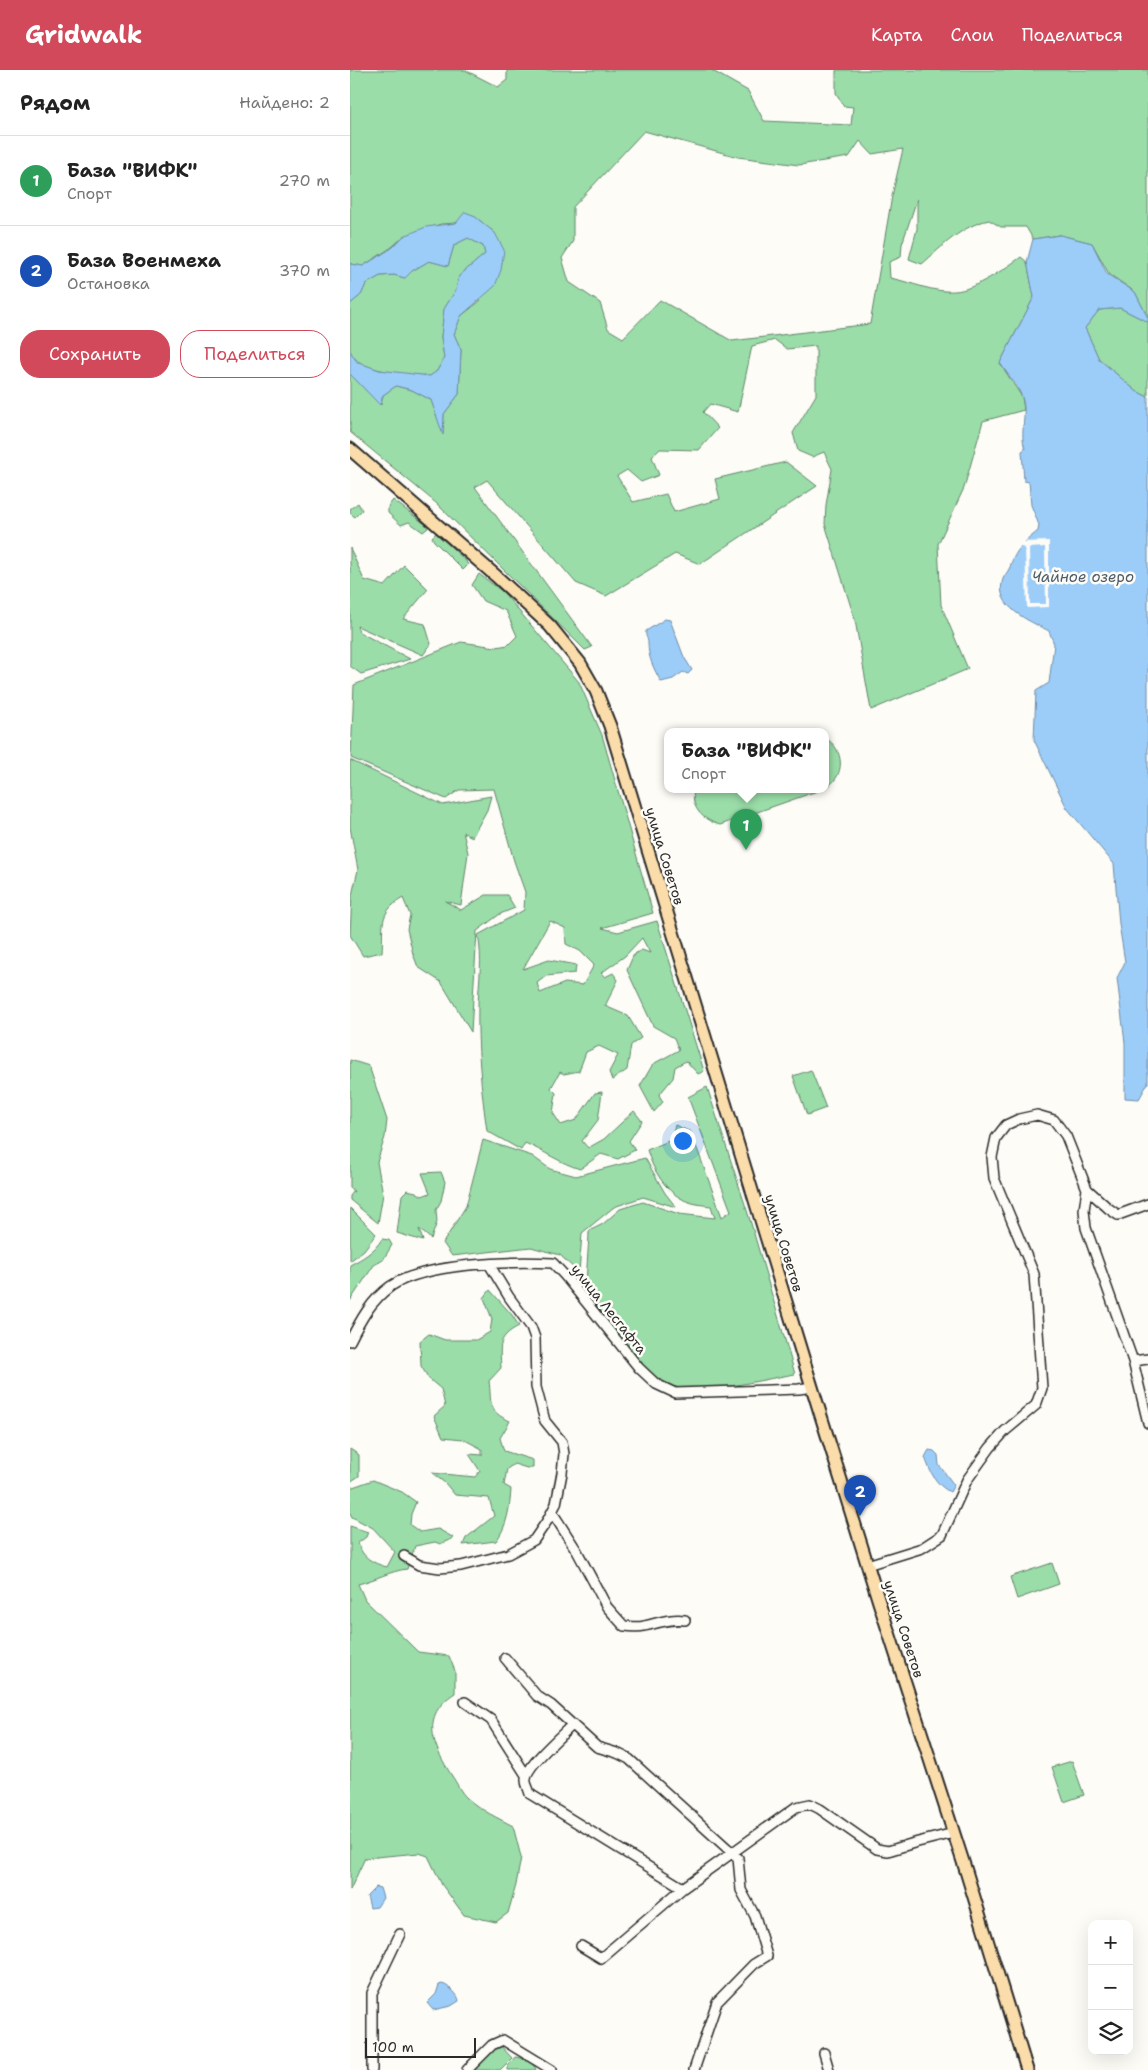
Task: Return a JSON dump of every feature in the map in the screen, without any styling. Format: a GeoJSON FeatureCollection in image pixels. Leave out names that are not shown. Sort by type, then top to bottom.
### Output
{"type":"FeatureCollection","features":[{"type":"Feature","properties":{"kind":"main road","name":"улица Советов"},"geometry":{"type":"LineString","coordinates":[[350,449],[532,609],[566,645],[580,663],[596,691],[610,726],[867,1565],[954,1833],[1027,2070]]}},
{"type":"Feature","properties":{"kind":"street"},"geometry":{"type":"LineString","coordinates":[[867,1565],[922,1548],[942,1535],[967,1480],[1005,1431],[1036,1405],[1042,1388],[1034,1274],[994,1178],[992,1157],[996,1138],[1006,1125],[1019,1119],[1037,1115],[1054,1120],[1066,1136],[1087,1189],[1108,1208],[1118,1214],[1148,1204]]}},
{"type":"Feature","properties":{"kind":"street"},"geometry":{"type":"LineString","coordinates":[[1087,1189],[1084,1210],[1086,1228],[1133,1361],[1148,1423]]}},
{"type":"Feature","properties":{"kind":"street","name":"улица Лесгафта"},"geometry":{"type":"LineString","coordinates":[[350,1341],[365,1312],[391,1286],[416,1275],[460,1266],[515,1261],[553,1264],[565,1276],[639,1368],[656,1384],[675,1393],[812,1387]]}},
{"type":"Feature","properties":{"kind":"street"},"geometry":{"type":"LineString","coordinates":[[404,1556],[419,1565],[440,1568],[461,1566],[508,1554],[534,1540],[556,1504],[564,1454],[562,1442],[545,1421],[536,1388],[535,1338],[490,1264]]}},
{"type":"Feature","properties":{"kind":"street"},"geometry":{"type":"LineString","coordinates":[[1133,1361],[1148,1359]]}},
{"type":"Feature","properties":{"kind":"street"},"geometry":{"type":"LineString","coordinates":[[552,1512],[578,1552],[607,1607],[624,1626],[642,1627],[656,1622],[676,1619],[685,1620]]}},
{"type":"Feature","properties":{"kind":"street"},"geometry":{"type":"LineString","coordinates":[[505,1658],[527,1686],[572,1725],[598,1747],[618,1753],[629,1759],[738,1858],[741,1890],[755,1916],[767,1956],[754,1964],[717,2002],[694,2070]]}},
{"type":"Feature","properties":{"kind":"street"},"geometry":{"type":"LineString","coordinates":[[465,1702],[491,1720],[526,1775]]}},
{"type":"Feature","properties":{"kind":"street"},"geometry":{"type":"LineString","coordinates":[[572,1725],[536,1760],[526,1775],[525,1780],[530,1794],[683,1888]]}},
{"type":"Feature","properties":{"kind":"street"},"geometry":{"type":"LineString","coordinates":[[581,1946],[601,1958],[683,1888],[796,1806],[810,1804],[820,1809],[877,1849],[888,1852],[954,1833]]}},
{"type":"Feature","properties":{"kind":"street"},"geometry":{"type":"LineString","coordinates":[[372,2070],[372,1993],[400,1934]]}},
{"type":"Feature","properties":{"kind":"street"},"geometry":{"type":"LineString","coordinates":[[467,2070],[492,2045],[503,2040],[549,2068]]}},
{"type":"Feature","properties":{"kind":"street"},"geometry":{"type":"LineString","coordinates":[[824,2053],[829,2070]]}},
{"type":"Feature","properties":{"kind":"green space"},"geometry":{"type":"Polygon","coordinates":[[[350,70],[465,70],[498,87],[507,80],[507,70],[711,70],[748,91],[764,121],[851,125],[853,107],[844,106],[836,93],[836,70],[1148,70],[1148,318],[1135,292],[1109,274],[1092,243],[1060,235],[1033,239],[1026,227],[1001,227],[989,220],[961,232],[922,264],[909,259],[917,229],[917,199],[902,244],[901,257],[889,262],[890,278],[931,289],[955,291],[980,283],[1021,257],[1027,262],[1034,297],[1000,363],[1022,397],[1024,410],[983,421],[964,488],[938,544],[941,605],[968,669],[871,710],[855,620],[825,524],[832,469],[824,452],[812,457],[798,451],[793,433],[816,395],[816,346],[787,349],[775,340],[752,346],[738,412],[710,404],[703,412],[718,428],[699,450],[660,449],[652,457],[659,475],[641,482],[627,470],[617,476],[633,502],[666,494],[674,512],[720,499],[715,479],[786,462],[817,486],[700,564],[675,554],[606,596],[576,583],[487,480],[475,487],[592,647],[585,650],[436,503],[350,432],[350,374],[381,405],[383,395],[396,386],[412,390],[431,400],[443,433],[444,414],[459,394],[461,350],[454,334],[461,316],[480,301],[495,233],[473,215],[456,223],[441,224],[404,236],[392,247],[363,266],[350,264],[350,70]],[[644,131],[573,207],[573,241],[562,258],[569,282],[600,303],[608,329],[623,338],[660,300],[732,341],[870,324],[892,196],[903,149],[872,154],[860,141],[849,157],[799,165],[738,157],[644,131]]]}},
{"type":"Feature","properties":{"kind":"green space"},"geometry":{"type":"Polygon","coordinates":[[[468,238],[483,246],[485,254],[459,276],[456,290],[444,309],[441,337],[444,358],[437,371],[430,376],[385,371],[372,368],[354,358],[350,350],[350,304],[361,295],[366,284],[380,276],[394,275],[405,278],[412,271],[429,261],[448,266],[454,245],[468,238]]]}},
{"type":"Feature","properties":{"kind":"green space"},"geometry":{"type":"Polygon","coordinates":[[[1120,308],[1148,322],[1148,397],[1136,391],[1099,359],[1085,328],[1099,310],[1120,308]]]}},
{"type":"Feature","properties":{"kind":"green space"},"geometry":{"type":"Polygon","coordinates":[[[393,500],[428,528],[423,532],[409,522],[401,525],[388,513],[388,507],[393,500]]]}},
{"type":"Feature","properties":{"kind":"green space"},"geometry":{"type":"Polygon","coordinates":[[[358,503],[362,510],[355,517],[350,513],[350,509],[358,503]]]}},
{"type":"Feature","properties":{"kind":"green space"},"geometry":{"type":"Polygon","coordinates":[[[436,533],[466,561],[468,565],[463,570],[434,541],[432,537],[436,533]]]}},
{"type":"Feature","properties":{"kind":"green space"},"geometry":{"type":"Polygon","coordinates":[[[350,548],[364,580],[385,586],[404,565],[428,589],[403,619],[425,624],[431,644],[423,655],[357,626],[359,632],[410,659],[361,674],[350,666],[350,548]]]}},
{"type":"Feature","properties":{"kind":"green space"},"geometry":{"type":"Polygon","coordinates":[[[479,574],[503,592],[579,682],[602,735],[653,913],[602,928],[618,932],[657,921],[704,1071],[698,1074],[686,1061],[675,1067],[673,1078],[659,1095],[663,1102],[654,1112],[640,1086],[653,1064],[679,1050],[674,1038],[653,1026],[627,970],[634,954],[642,950],[650,953],[642,938],[625,956],[601,973],[605,977],[613,973],[618,980],[605,1006],[628,1016],[641,1038],[631,1045],[627,1070],[612,1080],[609,1072],[618,1055],[599,1046],[586,1052],[579,1071],[564,1074],[560,1072],[551,1088],[556,1093],[553,1113],[561,1125],[576,1120],[595,1093],[602,1092],[598,1120],[582,1141],[588,1148],[604,1139],[634,1111],[642,1121],[629,1141],[635,1150],[618,1159],[601,1154],[580,1169],[525,1143],[521,1150],[487,1131],[479,1052],[478,1004],[480,961],[478,935],[524,910],[525,892],[514,861],[494,789],[459,790],[446,799],[351,758],[354,685],[461,642],[496,647],[508,645],[517,636],[506,611],[483,601],[472,585],[479,574]],[[550,921],[523,969],[549,960],[576,965],[575,973],[546,976],[537,983],[540,993],[565,983],[583,985],[594,965],[580,951],[566,944],[565,928],[550,921]]]}},
{"type":"Feature","properties":{"kind":"green space"},"geometry":{"type":"Polygon","coordinates":[[[829,741],[836,749],[840,763],[840,770],[829,785],[829,741]]]}},
{"type":"Feature","properties":{"kind":"green space"},"geometry":{"type":"Polygon","coordinates":[[[350,760],[443,805],[491,796],[487,810],[472,837],[463,832],[468,853],[461,905],[445,901],[461,910],[486,895],[507,895],[515,908],[500,914],[477,931],[471,1032],[441,982],[418,967],[407,929],[410,915],[403,898],[389,909],[385,915],[382,952],[363,956],[350,935],[352,895],[358,870],[350,827],[350,760]]]}},
{"type":"Feature","properties":{"kind":"green space"},"geometry":{"type":"Polygon","coordinates":[[[693,793],[812,793],[720,825],[708,820],[699,812],[693,793]]]}},
{"type":"Feature","properties":{"kind":"green space"},"geometry":{"type":"Polygon","coordinates":[[[350,1060],[369,1066],[387,1120],[385,1137],[377,1162],[383,1194],[378,1223],[350,1200],[350,1196],[354,1191],[350,1188],[350,1060]]]}},
{"type":"Feature","properties":{"kind":"green space"},"geometry":{"type":"Polygon","coordinates":[[[811,1070],[826,1108],[807,1115],[793,1076],[811,1070]]]}},
{"type":"Feature","properties":{"kind":"green space"},"geometry":{"type":"Polygon","coordinates":[[[707,1087],[750,1220],[795,1374],[717,1388],[685,1388],[670,1386],[651,1373],[624,1345],[591,1302],[587,1293],[589,1231],[603,1224],[620,1209],[643,1202],[679,1214],[715,1218],[711,1206],[687,1201],[671,1191],[653,1165],[647,1150],[671,1140],[675,1125],[691,1132],[722,1217],[731,1211],[688,1097],[707,1087]]]}},
{"type":"Feature","properties":{"kind":"green space"},"geometry":{"type":"Polygon","coordinates":[[[483,1140],[532,1156],[550,1169],[576,1176],[645,1158],[665,1193],[676,1207],[643,1197],[614,1207],[582,1233],[579,1273],[560,1255],[531,1247],[452,1256],[443,1243],[466,1206],[483,1140]]]}},
{"type":"Feature","properties":{"kind":"green space"},"geometry":{"type":"Polygon","coordinates":[[[441,1172],[445,1182],[441,1201],[436,1210],[437,1222],[431,1239],[419,1229],[423,1241],[397,1233],[402,1195],[407,1190],[422,1196],[430,1193],[422,1173],[441,1172]]]}},
{"type":"Feature","properties":{"kind":"green space"},"geometry":{"type":"Polygon","coordinates":[[[350,1208],[376,1234],[364,1250],[350,1261],[350,1208]]]}},
{"type":"Feature","properties":{"kind":"green space"},"geometry":{"type":"Polygon","coordinates":[[[382,1239],[389,1240],[392,1245],[383,1260],[374,1265],[350,1301],[350,1265],[372,1251],[382,1239]]]}},
{"type":"Feature","properties":{"kind":"green space"},"geometry":{"type":"Polygon","coordinates":[[[490,1290],[519,1326],[507,1334],[501,1343],[501,1368],[489,1381],[492,1405],[497,1413],[510,1421],[500,1438],[504,1451],[533,1460],[533,1468],[514,1464],[507,1469],[504,1485],[511,1489],[510,1503],[505,1523],[496,1541],[463,1545],[466,1538],[494,1516],[489,1498],[455,1495],[445,1483],[432,1473],[475,1477],[480,1471],[469,1454],[482,1455],[482,1449],[463,1439],[443,1437],[434,1416],[445,1406],[441,1389],[429,1379],[421,1366],[420,1341],[429,1334],[445,1340],[476,1340],[490,1332],[492,1319],[484,1298],[490,1290]]]}},
{"type":"Feature","properties":{"kind":"green space"},"geometry":{"type":"Polygon","coordinates":[[[350,1449],[359,1455],[359,1476],[350,1482],[350,1449]]]}},
{"type":"Feature","properties":{"kind":"green space"},"geometry":{"type":"Polygon","coordinates":[[[373,1480],[402,1492],[416,1502],[411,1514],[410,1525],[420,1532],[438,1529],[454,1538],[440,1544],[435,1542],[415,1546],[407,1569],[358,1584],[365,1600],[418,1652],[449,1656],[455,1671],[455,1693],[444,1702],[437,1711],[433,1721],[435,1743],[445,1765],[465,1796],[483,1810],[513,1826],[521,1857],[508,1913],[496,1922],[464,1915],[442,1885],[428,1856],[419,1853],[365,1858],[350,1890],[350,1526],[368,1532],[366,1537],[358,1543],[365,1556],[377,1564],[387,1567],[395,1552],[373,1528],[352,1517],[350,1513],[350,1488],[373,1480]]]}},
{"type":"Feature","properties":{"kind":"green space"},"geometry":{"type":"Polygon","coordinates":[[[1052,1563],[1059,1584],[1017,1599],[1010,1577],[1052,1563]]]}},
{"type":"Feature","properties":{"kind":"green space"},"geometry":{"type":"Polygon","coordinates":[[[1072,1761],[1084,1795],[1064,1802],[1052,1767],[1072,1761]]]}},
{"type":"Feature","properties":{"kind":"green space"},"geometry":{"type":"Polygon","coordinates":[[[500,2045],[512,2058],[500,2070],[473,2070],[500,2045]]]}},
{"type":"Feature","properties":{"kind":"green space"},"geometry":{"type":"Polygon","coordinates":[[[515,2057],[528,2061],[536,2070],[508,2070],[508,2066],[515,2057]]]}},
{"type":"Feature","properties":{"kind":"water"},"geometry":{"type":"Polygon","coordinates":[[[465,212],[473,215],[495,233],[504,250],[501,270],[495,286],[461,316],[454,334],[461,350],[459,394],[444,414],[443,435],[431,400],[412,390],[396,386],[383,395],[380,405],[350,374],[350,351],[357,362],[379,370],[430,376],[437,371],[444,358],[441,337],[444,309],[456,290],[459,276],[485,254],[483,246],[468,238],[454,245],[448,266],[429,261],[412,271],[405,278],[394,275],[380,276],[366,284],[361,295],[350,304],[350,264],[363,266],[392,248],[404,236],[426,227],[456,223],[465,212]]]}},
{"type":"Feature","properties":{"kind":"water","name":"Чайное озеро"},"geometry":{"type":"Polygon","coordinates":[[[1060,235],[1092,243],[1107,274],[1135,292],[1148,318],[1148,322],[1120,308],[1099,310],[1085,328],[1099,359],[1136,391],[1148,397],[1148,1083],[1139,1099],[1125,1098],[1125,1043],[1117,978],[1125,962],[1119,924],[1114,864],[1067,808],[1034,740],[1036,691],[1049,683],[1054,644],[1049,631],[1015,612],[1003,598],[1001,589],[1003,579],[1010,568],[1015,554],[1038,531],[1039,525],[1031,505],[1029,482],[1024,481],[1022,451],[1025,449],[1023,443],[1024,403],[1018,389],[1000,363],[1034,297],[1027,262],[1033,239],[1060,235]]]}},
{"type":"Feature","properties":{"kind":"water"},"geometry":{"type":"Polygon","coordinates":[[[665,619],[670,620],[684,657],[692,670],[688,674],[683,672],[673,679],[661,682],[650,659],[646,631],[665,619]]]}},
{"type":"Feature","properties":{"kind":"water"},"geometry":{"type":"Polygon","coordinates":[[[929,1450],[934,1451],[938,1455],[939,1465],[954,1485],[950,1492],[937,1482],[931,1473],[925,1457],[929,1450]]]}},
{"type":"Feature","properties":{"kind":"water"},"geometry":{"type":"Polygon","coordinates":[[[376,1887],[380,1888],[383,1898],[377,1907],[370,1908],[367,1896],[376,1887]]]}},
{"type":"Feature","properties":{"kind":"water"},"geometry":{"type":"Polygon","coordinates":[[[442,1984],[453,1991],[459,2001],[451,2006],[433,2010],[427,2003],[436,1994],[439,1985],[442,1984]]]}},
{"type":"Feature","properties":{"kind":"pier"},"geometry":{"type":"Polygon","coordinates":[[[1049,541],[1049,607],[1027,608],[1025,548],[1020,547],[1023,542],[1049,541]],[[1045,547],[1029,548],[1030,604],[1046,604],[1045,547]]]}},
{"type":"Feature","properties":{"kind":"place","name":"База \"ВИФК\""},"geometry":{"type":"Point","coordinates":[746,850]}},
{"type":"Feature","properties":{"kind":"place","name":"База Военмеха"},"geometry":{"type":"Point","coordinates":[860,1516]}}]}
